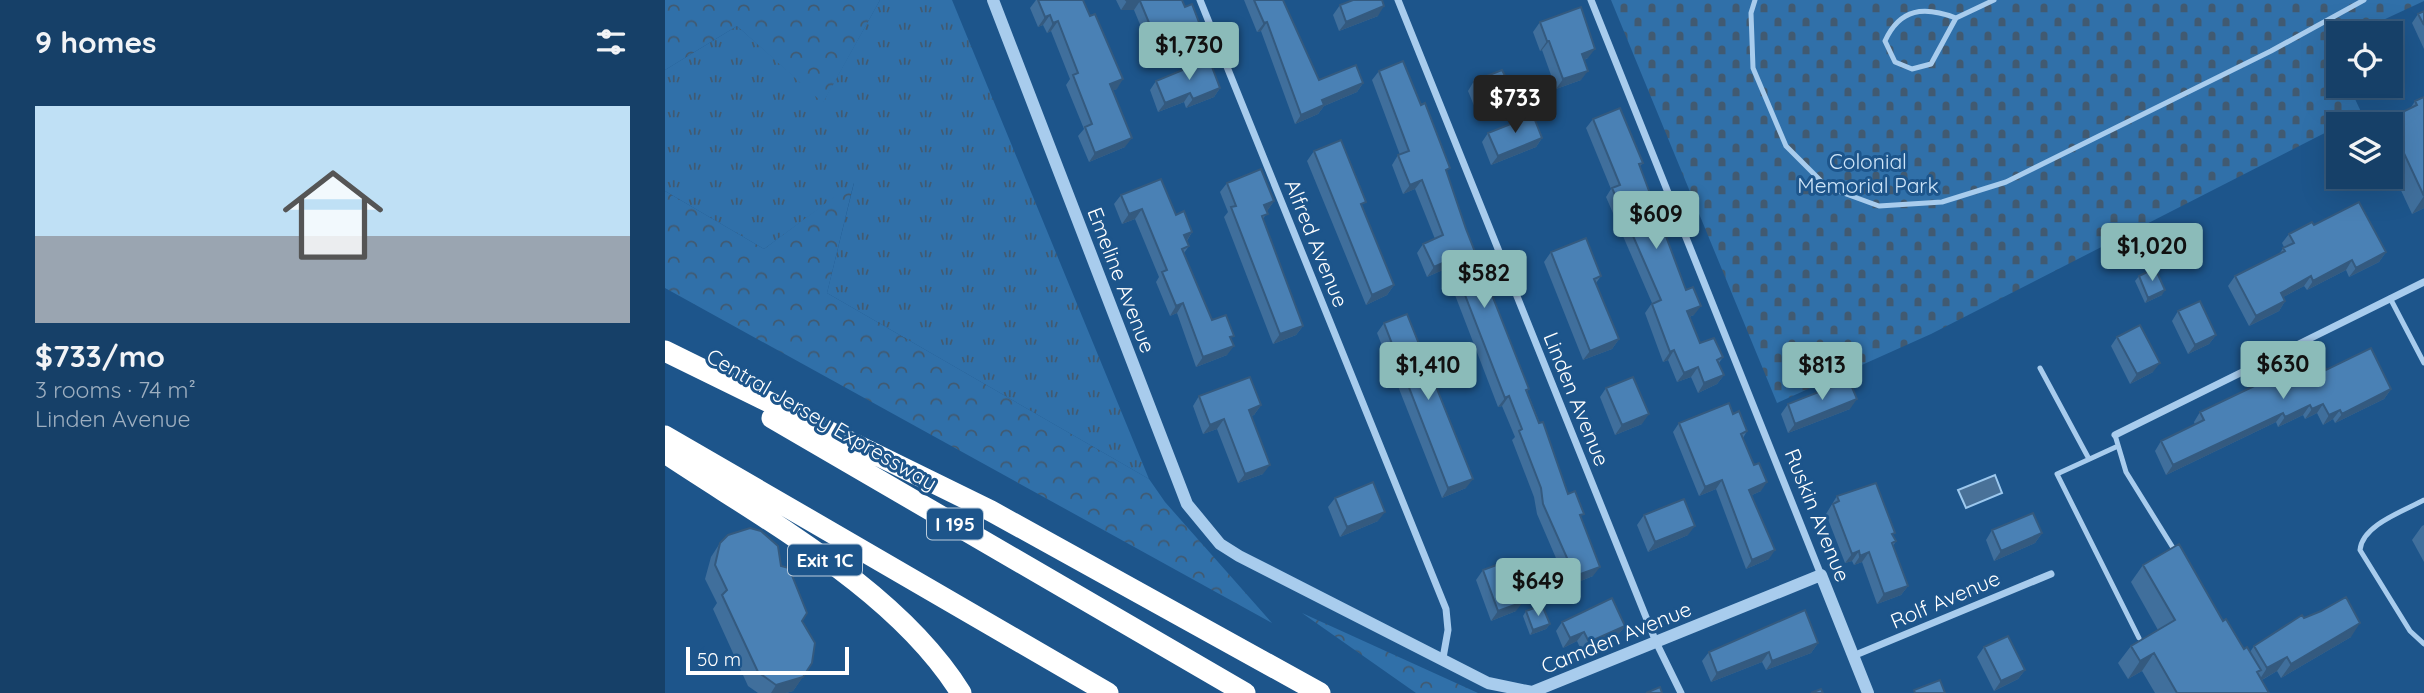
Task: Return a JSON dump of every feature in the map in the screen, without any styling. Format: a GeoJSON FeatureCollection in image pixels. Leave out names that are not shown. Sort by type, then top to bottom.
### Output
{"type":"FeatureCollection","features":[{"type":"Feature","properties":{"kind":"highway","name":"Central Jersey Expressway"},"geometry":{"type":"LineString","coordinates":[[665,353],[1245,693]]}},
{"type":"Feature","properties":{"kind":"highway"},"geometry":{"type":"LineString","coordinates":[[665,353],[991,511],[1320,693]]}},
{"type":"Feature","properties":{"kind":"highway"},"geometry":{"type":"LineString","coordinates":[[665,436],[1108,693]]}},
{"type":"Feature","properties":{"kind":"highway","name":"Exit 1C"},"geometry":{"type":"LineString","coordinates":[[665,453],[851,577],[889,609],[924,645],[961,693]]}},
{"type":"Feature","properties":{"kind":"street","name":"Emeline Avenue"},"geometry":{"type":"LineString","coordinates":[[993,0],[1187,504],[1220,544],[1238,556]]}},
{"type":"Feature","properties":{"kind":"street","name":"Alfred Avenue"},"geometry":{"type":"LineString","coordinates":[[1200,0],[1446,609],[1448,629],[1443,658]]}},
{"type":"Feature","properties":{"kind":"street","name":"Linden Avenue"},"geometry":{"type":"LineString","coordinates":[[1398,0],[1656,642],[1681,693]]}},
{"type":"Feature","properties":{"kind":"street","name":"Ruskin Avenue"},"geometry":{"type":"LineString","coordinates":[[1591,0],[1868,693]]}},
{"type":"Feature","properties":{"kind":"street"},"geometry":{"type":"LineString","coordinates":[[2115,435],[2424,282]]}},
{"type":"Feature","properties":{"kind":"street","name":"Camden Avenue"},"geometry":{"type":"LineString","coordinates":[[1238,556],[1488,683],[1532,692],[1821,575]]}},
{"type":"Feature","properties":{"kind":"street","name":"Rolf Avenue"},"geometry":{"type":"LineString","coordinates":[[1853,656],[2051,574]]}},
{"type":"Feature","properties":{"kind":"lane"},"geometry":{"type":"LineString","coordinates":[[1755,0],[1751,13],[1753,68],[1786,146],[1827,187],[1878,206],[1942,202],[2006,182],[2270,51],[2364,0]]}},
{"type":"Feature","properties":{"kind":"lane"},"geometry":{"type":"LineString","coordinates":[[1956,18],[1937,11],[1912,12],[1893,23],[1885,41],[1895,62],[1912,69],[1931,64],[1956,18],[1994,0]]}},
{"type":"Feature","properties":{"kind":"lane"},"geometry":{"type":"LineString","coordinates":[[2390,298],[2424,363]]}},
{"type":"Feature","properties":{"kind":"lane"},"geometry":{"type":"LineString","coordinates":[[2039,368],[2088,459]]}},
{"type":"Feature","properties":{"kind":"lane"},"geometry":{"type":"LineString","coordinates":[[2115,435],[2126,472],[2177,555]]}},
{"type":"Feature","properties":{"kind":"lane"},"geometry":{"type":"LineString","coordinates":[[2118,446],[2057,474],[2139,638]]}},
{"type":"Feature","properties":{"kind":"lane"},"geometry":{"type":"LineString","coordinates":[[2424,500],[2370,530],[2361,541],[2360,550],[2410,631],[2424,644]]}},
{"type":"Feature","properties":{"kind":"green space"},"geometry":{"type":"Polygon","coordinates":[[[665,0],[880,0],[823,103],[737,26],[665,70],[665,0]]]}},
{"type":"Feature","properties":{"kind":"green space"},"geometry":{"type":"Polygon","coordinates":[[[880,0],[952,0],[1149,479],[827,293],[854,183],[764,249],[665,191],[665,70],[737,26],[823,102],[880,0]]]}},
{"type":"Feature","properties":{"kind":"green space","name":"Colonial Memorial Park"},"geometry":{"type":"Polygon","coordinates":[[[1611,0],[2424,0],[2381,21],[2326,21],[2326,98],[2355,98],[2361,112],[2326,112],[2326,132],[1931,334],[1777,403],[1611,0]]]}},
{"type":"Feature","properties":{"kind":"green space"},"geometry":{"type":"Polygon","coordinates":[[[854,182],[827,293],[1149,479],[1165,502],[1272,623],[665,288],[665,191],[764,249],[854,182]]]}},
{"type":"Feature","properties":{"kind":"green space"},"geometry":{"type":"Polygon","coordinates":[[[1302,613],[1478,693],[1416,693],[1302,613]]]}},
{"type":"Feature","properties":{"kind":"shaded area"},"geometry":{"type":"Polygon","coordinates":[[[1995,475],[2002,493],[1966,508],[1958,490],[1995,475]]]}},
{"type":"Feature","properties":{"kind":"building"},"geometry":{"type":"Polygon","coordinates":[[[1038,0],[1083,0],[1090,16],[1095,14],[1123,79],[1110,84],[1132,138],[1095,153],[1085,127],[1092,124],[1073,75],[1078,73],[1058,21],[1053,23],[1050,15],[1045,17],[1038,0]]]}},
{"type":"Feature","properties":{"kind":"building"},"geometry":{"type":"Polygon","coordinates":[[[1126,0],[1182,0],[1185,7],[1192,4],[1200,25],[1157,42],[1140,1],[1126,0]]]}},
{"type":"Feature","properties":{"kind":"building"},"geometry":{"type":"Polygon","coordinates":[[[1254,0],[1283,0],[1319,80],[1356,65],[1363,83],[1322,100],[1324,105],[1301,115],[1267,22],[1264,23],[1254,0]]]}},
{"type":"Feature","properties":{"kind":"building"},"geometry":{"type":"Polygon","coordinates":[[[1353,0],[1382,0],[1384,6],[1346,22],[1340,5],[1353,0]]]}},
{"type":"Feature","properties":{"kind":"building"},"geometry":{"type":"Polygon","coordinates":[[[1581,7],[1595,49],[1582,54],[1588,71],[1563,79],[1540,22],[1581,7]]]}},
{"type":"Feature","properties":{"kind":"building"},"geometry":{"type":"Polygon","coordinates":[[[2424,11],[2424,25],[2418,14],[2424,11]]]}},
{"type":"Feature","properties":{"kind":"building"},"geometry":{"type":"Polygon","coordinates":[[[1209,59],[1220,88],[1193,99],[1190,93],[1165,103],[1156,81],[1209,59]]]}},
{"type":"Feature","properties":{"kind":"building"},"geometry":{"type":"Polygon","coordinates":[[[1403,61],[1421,105],[1425,103],[1450,168],[1446,170],[1466,229],[1529,389],[1526,390],[1539,423],[1543,422],[1568,494],[1575,491],[1584,514],[1580,515],[1600,567],[1575,576],[1543,504],[1541,488],[1519,431],[1522,429],[1509,396],[1505,398],[1451,259],[1434,267],[1423,244],[1443,235],[1422,180],[1410,185],[1398,155],[1409,151],[1379,71],[1403,61]]]}},
{"type":"Feature","properties":{"kind":"building"},"geometry":{"type":"Polygon","coordinates":[[[1502,70],[1511,87],[1482,99],[1474,81],[1502,70]]]}},
{"type":"Feature","properties":{"kind":"building"},"geometry":{"type":"Polygon","coordinates":[[[2424,97],[2424,196],[2403,151],[2402,112],[2417,105],[2415,101],[2424,97]]]}},
{"type":"Feature","properties":{"kind":"building"},"geometry":{"type":"Polygon","coordinates":[[[1620,108],[1643,163],[1639,164],[1686,290],[1693,287],[1701,306],[1687,311],[1700,343],[1714,338],[1723,357],[1717,360],[1724,375],[1704,383],[1698,367],[1684,373],[1674,350],[1670,352],[1652,304],[1661,300],[1612,188],[1620,185],[1593,119],[1620,108]]]}},
{"type":"Feature","properties":{"kind":"building"},"geometry":{"type":"Polygon","coordinates":[[[1533,115],[1542,138],[1498,156],[1488,133],[1533,115]]]}},
{"type":"Feature","properties":{"kind":"building"},"geometry":{"type":"Polygon","coordinates":[[[1341,140],[1366,202],[1361,204],[1394,285],[1372,295],[1314,151],[1341,140]]]}},
{"type":"Feature","properties":{"kind":"building"},"geometry":{"type":"Polygon","coordinates":[[[1261,169],[1274,201],[1264,205],[1268,214],[1262,216],[1303,326],[1280,334],[1231,207],[1236,206],[1227,183],[1261,169]]]}},
{"type":"Feature","properties":{"kind":"building"},"geometry":{"type":"Polygon","coordinates":[[[1161,179],[1176,215],[1184,211],[1192,232],[1184,235],[1189,246],[1182,249],[1212,320],[1226,315],[1234,336],[1230,337],[1234,346],[1203,357],[1183,303],[1176,306],[1162,272],[1167,270],[1142,209],[1129,214],[1121,195],[1161,179]]]}},
{"type":"Feature","properties":{"kind":"building"},"geometry":{"type":"Polygon","coordinates":[[[2359,202],[2386,252],[2356,268],[2352,260],[2313,281],[2311,276],[2281,293],[2285,301],[2256,316],[2235,276],[2285,251],[2283,248],[2294,243],[2289,234],[2312,222],[2314,225],[2359,202]]]}},
{"type":"Feature","properties":{"kind":"building"},"geometry":{"type":"Polygon","coordinates":[[[1586,238],[1601,276],[1594,279],[1619,339],[1590,351],[1551,252],[1586,238]]]}},
{"type":"Feature","properties":{"kind":"building"},"geometry":{"type":"Polygon","coordinates":[[[2155,268],[2165,290],[2148,298],[2139,276],[2155,268]]]}},
{"type":"Feature","properties":{"kind":"building"},"geometry":{"type":"Polygon","coordinates":[[[2200,301],[2216,335],[2195,345],[2178,311],[2200,301]]]}},
{"type":"Feature","properties":{"kind":"building"},"geometry":{"type":"Polygon","coordinates":[[[1407,314],[1473,479],[1448,488],[1384,323],[1407,314]]]}},
{"type":"Feature","properties":{"kind":"building"},"geometry":{"type":"Polygon","coordinates":[[[2140,325],[2160,363],[2137,374],[2117,337],[2140,325]]]}},
{"type":"Feature","properties":{"kind":"building"},"geometry":{"type":"Polygon","coordinates":[[[2371,348],[2391,389],[2342,414],[2340,410],[2329,415],[2323,404],[2312,409],[2310,405],[2285,417],[2283,413],[2173,465],[2161,441],[2204,420],[2200,412],[2319,355],[2326,370],[2371,348]]]}},
{"type":"Feature","properties":{"kind":"building"},"geometry":{"type":"Polygon","coordinates":[[[1250,377],[1261,405],[1249,410],[1270,465],[1245,474],[1224,419],[1210,425],[1199,396],[1250,377]]]}},
{"type":"Feature","properties":{"kind":"building"},"geometry":{"type":"Polygon","coordinates":[[[1633,377],[1649,414],[1622,425],[1606,388],[1633,377]]]}},
{"type":"Feature","properties":{"kind":"building"},"geometry":{"type":"Polygon","coordinates":[[[1849,380],[1857,399],[1795,424],[1788,404],[1849,380]]]}},
{"type":"Feature","properties":{"kind":"building"},"geometry":{"type":"Polygon","coordinates":[[[1729,403],[1733,414],[1739,411],[1747,431],[1741,434],[1754,465],[1759,463],[1767,482],[1749,490],[1775,550],[1752,560],[1722,480],[1705,487],[1679,423],[1729,403]]]}},
{"type":"Feature","properties":{"kind":"building"},"geometry":{"type":"Polygon","coordinates":[[[1373,482],[1385,512],[1347,527],[1335,498],[1373,482]]]}},
{"type":"Feature","properties":{"kind":"building"},"geometry":{"type":"Polygon","coordinates":[[[1876,483],[1895,533],[1892,534],[1896,541],[1892,543],[1908,586],[1884,594],[1869,552],[1860,556],[1859,551],[1852,554],[1833,504],[1839,501],[1837,496],[1876,483]]]}},
{"type":"Feature","properties":{"kind":"building"},"geometry":{"type":"Polygon","coordinates":[[[1684,499],[1695,526],[1655,542],[1644,515],[1684,499]]]}},
{"type":"Feature","properties":{"kind":"building"},"geometry":{"type":"Polygon","coordinates":[[[2033,513],[2042,533],[2001,551],[1992,530],[2033,513]]]}},
{"type":"Feature","properties":{"kind":"building"},"geometry":{"type":"Polygon","coordinates":[[[750,528],[761,531],[778,546],[781,566],[789,568],[807,613],[802,621],[815,643],[812,663],[803,677],[776,685],[758,672],[722,595],[727,590],[715,565],[720,543],[728,535],[750,528]]]}},
{"type":"Feature","properties":{"kind":"building"},"geometry":{"type":"Polygon","coordinates":[[[2179,544],[2223,621],[2226,619],[2244,649],[2247,647],[2261,670],[2257,672],[2269,693],[2177,693],[2154,653],[2140,661],[2131,646],[2175,620],[2143,565],[2179,544]]]}},
{"type":"Feature","properties":{"kind":"building"},"geometry":{"type":"Polygon","coordinates":[[[1507,561],[1523,602],[1498,611],[1483,570],[1507,561]]]}},
{"type":"Feature","properties":{"kind":"building"},"geometry":{"type":"Polygon","coordinates":[[[2346,597],[2360,623],[2291,664],[2287,657],[2267,668],[2254,646],[2302,615],[2304,618],[2346,597]]]}},
{"type":"Feature","properties":{"kind":"building"},"geometry":{"type":"Polygon","coordinates":[[[1612,598],[1625,626],[1589,642],[1584,632],[1570,638],[1562,622],[1612,598]]]}},
{"type":"Feature","properties":{"kind":"building"},"geometry":{"type":"Polygon","coordinates":[[[1542,605],[1550,624],[1533,630],[1526,611],[1542,605]]]}},
{"type":"Feature","properties":{"kind":"building"},"geometry":{"type":"Polygon","coordinates":[[[1805,610],[1818,643],[1772,661],[1769,652],[1717,673],[1709,652],[1805,610]]]}},
{"type":"Feature","properties":{"kind":"building"},"geometry":{"type":"Polygon","coordinates":[[[2008,636],[2025,670],[2001,681],[1984,647],[2008,636]]]}},
{"type":"Feature","properties":{"kind":"building"},"geometry":{"type":"Polygon","coordinates":[[[1940,680],[1945,693],[1915,693],[1914,690],[1940,680]]]}},
{"type":"Feature","properties":{"kind":"building"},"geometry":{"type":"Polygon","coordinates":[[[1660,687],[1662,693],[1646,693],[1660,687]]]}}]}
